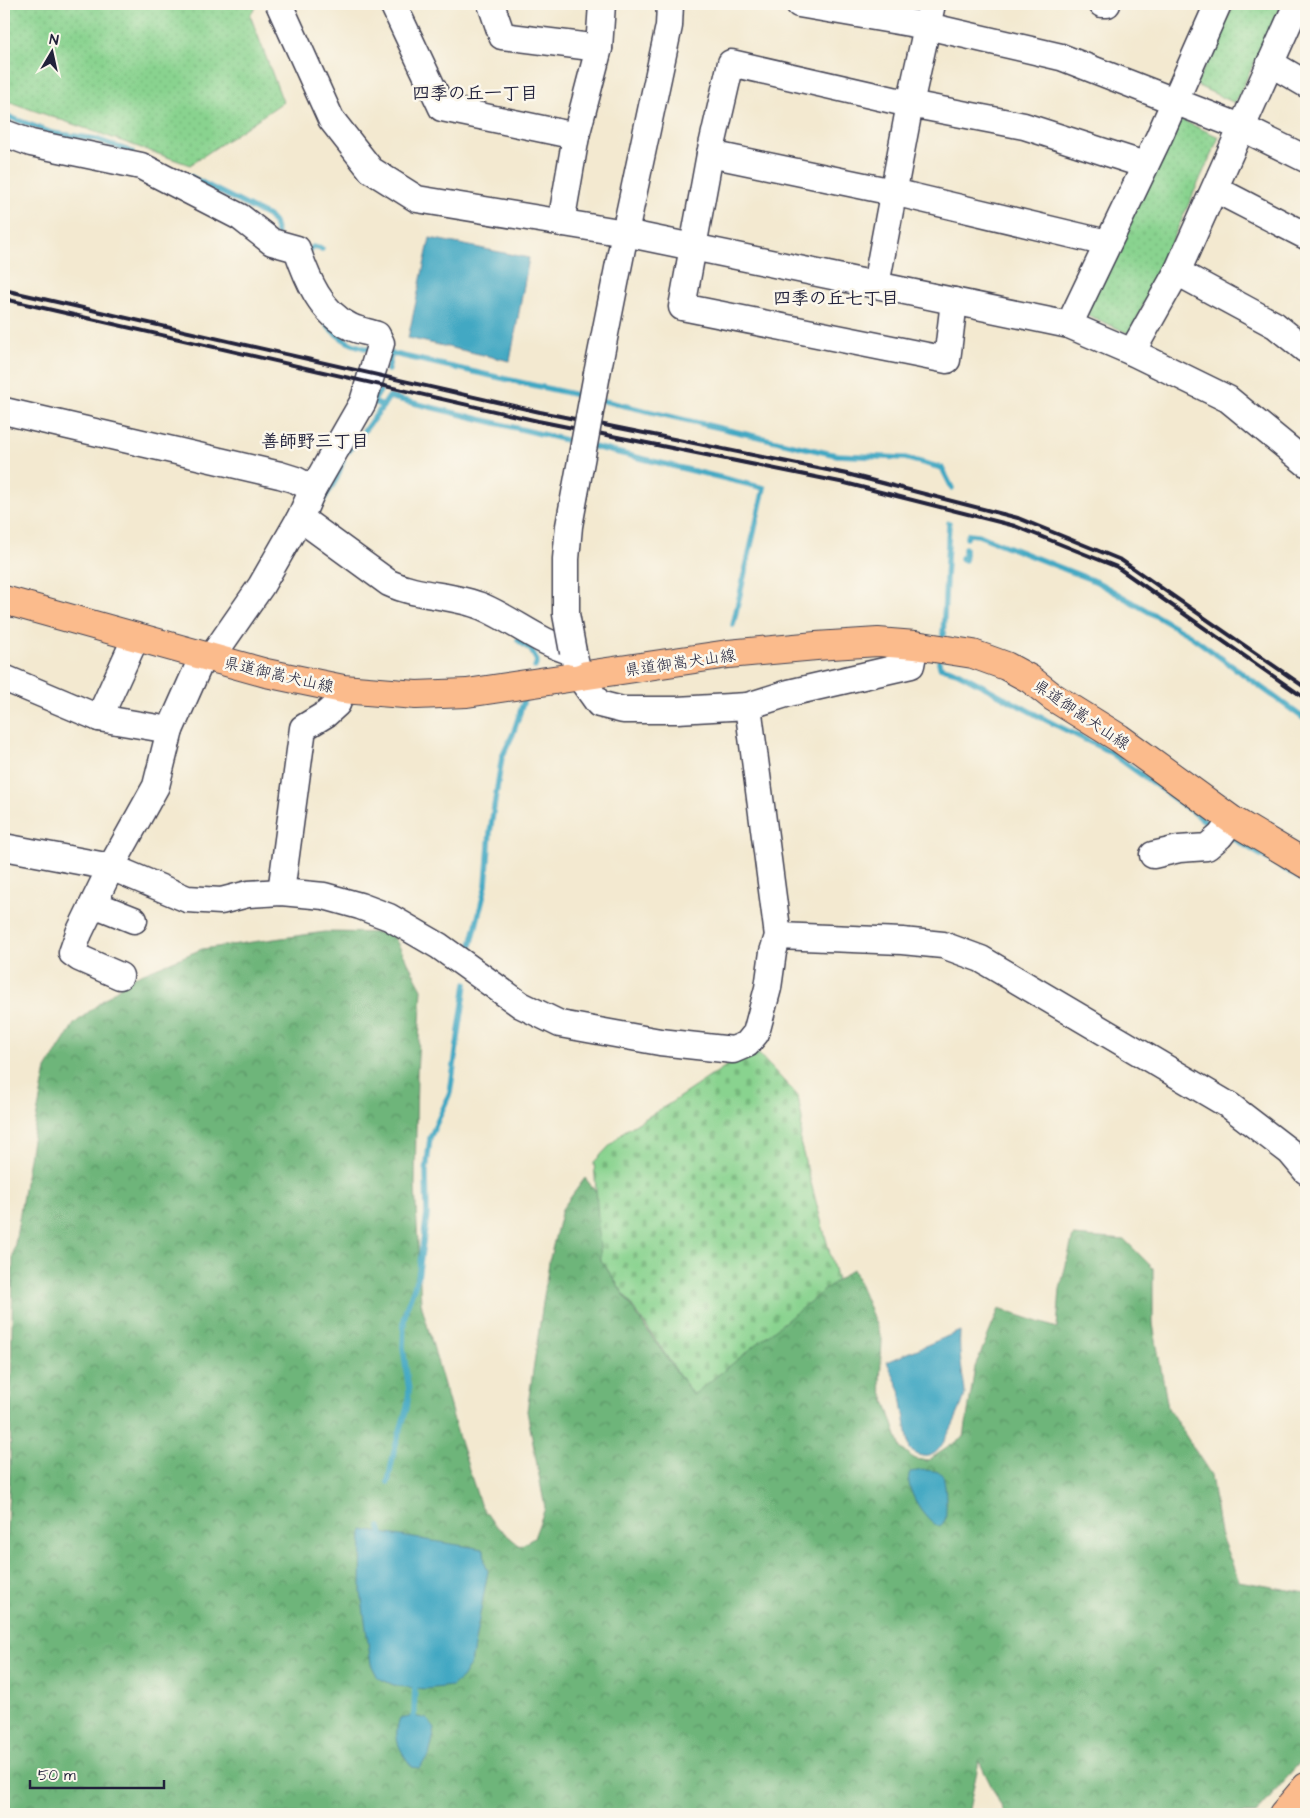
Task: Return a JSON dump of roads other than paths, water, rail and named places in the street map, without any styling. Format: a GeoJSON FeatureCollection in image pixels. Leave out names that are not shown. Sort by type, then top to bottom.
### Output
{"type":"FeatureCollection","features":[{"type":"Feature","properties":{"kind":"main road","name":"県道御嵩犬山線"},"geometry":{"type":"LineString","coordinates":[[4,600],[266,673],[343,689],[416,695],[467,693],[576,664],[878,642],[915,645],[973,654],[1006,666],[1030,679],[1053,697],[1119,738],[1227,826],[1306,864]]}},
{"type":"Feature","properties":{"kind":"main road"},"geometry":{"type":"LineString","coordinates":[[1283,1814],[1306,1787]]}},
{"type":"Feature","properties":{"kind":"street"},"geometry":{"type":"LineString","coordinates":[[279,4],[331,119],[371,170],[417,199],[625,233],[1069,325],[1132,352],[1228,399],[1306,463]]}},
{"type":"Feature","properties":{"kind":"street"},"geometry":{"type":"LineString","coordinates":[[392,4],[442,108],[576,136]]}},
{"type":"Feature","properties":{"kind":"street"},"geometry":{"type":"LineString","coordinates":[[491,4],[502,36],[600,48]]}},
{"type":"Feature","properties":{"kind":"street"},"geometry":{"type":"LineString","coordinates":[[561,222],[576,136],[600,48],[602,4]]}},
{"type":"Feature","properties":{"kind":"street"},"geometry":{"type":"LineString","coordinates":[[670,4],[669,26],[625,233],[569,526],[566,559],[566,614],[576,664],[599,704],[623,710],[677,710],[748,706],[789,694],[911,665],[915,645]]}},
{"type":"Feature","properties":{"kind":"street"},"geometry":{"type":"LineString","coordinates":[[799,4],[930,15],[1061,57],[1241,127],[1306,159]]}},
{"type":"Feature","properties":{"kind":"street"},"geometry":{"type":"LineString","coordinates":[[1102,4],[1107,4]]}},
{"type":"Feature","properties":{"kind":"street"},"geometry":{"type":"LineString","coordinates":[[1069,325],[1146,165],[1218,4]]}},
{"type":"Feature","properties":{"kind":"street"},"geometry":{"type":"LineString","coordinates":[[1132,352],[1177,272],[1297,4]]}},
{"type":"Feature","properties":{"kind":"street"},"geometry":{"type":"LineString","coordinates":[[876,285],[910,104],[930,15]]}},
{"type":"Feature","properties":{"kind":"street"},"geometry":{"type":"LineString","coordinates":[[1270,63],[1306,84]]}},
{"type":"Feature","properties":{"kind":"street"},"geometry":{"type":"LineString","coordinates":[[954,301],[947,360],[682,308],[710,154],[731,64],[910,104],[1024,126],[1146,165]]}},
{"type":"Feature","properties":{"kind":"street"},"geometry":{"type":"LineString","coordinates":[[4,133],[31,143],[141,166],[240,217],[272,242],[297,249],[306,276],[328,310],[350,327],[377,335],[378,353],[363,402],[313,489],[300,518],[262,586],[207,657],[170,730],[156,786],[112,867],[72,953],[120,976]]}},
{"type":"Feature","properties":{"kind":"street"},"geometry":{"type":"LineString","coordinates":[[710,154],[893,192],[1107,243]]}},
{"type":"Feature","properties":{"kind":"street"},"geometry":{"type":"LineString","coordinates":[[1215,189],[1306,236]]}},
{"type":"Feature","properties":{"kind":"street"},"geometry":{"type":"LineString","coordinates":[[1177,272],[1275,325],[1306,350]]}},
{"type":"Feature","properties":{"kind":"street"},"geometry":{"type":"LineString","coordinates":[[4,411],[280,475],[296,480],[313,489]]}},
{"type":"Feature","properties":{"kind":"street"},"geometry":{"type":"LineString","coordinates":[[300,518],[389,583],[405,590],[459,599],[484,607],[553,646],[576,664]]}},
{"type":"Feature","properties":{"kind":"street"},"geometry":{"type":"LineString","coordinates":[[99,718],[136,637]]}},
{"type":"Feature","properties":{"kind":"street"},"geometry":{"type":"LineString","coordinates":[[4,678],[99,718],[170,730]]}},
{"type":"Feature","properties":{"kind":"street"},"geometry":{"type":"LineString","coordinates":[[281,892],[303,728],[326,714],[337,704],[343,689]]}},
{"type":"Feature","properties":{"kind":"street"},"geometry":{"type":"LineString","coordinates":[[4,847],[112,867],[187,899],[221,901],[248,894],[281,892],[324,896],[389,918],[439,946],[521,1005],[560,1024],[660,1042],[733,1050],[747,1044],[756,1033],[768,988],[773,952],[778,936],[748,706]]}},
{"type":"Feature","properties":{"kind":"street"},"geometry":{"type":"LineString","coordinates":[[1153,855],[1179,849],[1207,846],[1227,826]]}},
{"type":"Feature","properties":{"kind":"street"},"geometry":{"type":"LineString","coordinates":[[94,904],[134,920]]}},
{"type":"Feature","properties":{"kind":"street"},"geometry":{"type":"LineString","coordinates":[[778,936],[902,941],[943,945],[981,959],[1230,1106],[1290,1152],[1306,1170]]}},
{"type":"Feature","properties":{"kind":"water"},"geometry":{"type":"Polygon","coordinates":[[[430,238],[529,258],[510,361],[408,338],[430,238]]]}},
{"type":"Feature","properties":{"kind":"water"},"geometry":{"type":"Polygon","coordinates":[[[960,1331],[964,1399],[953,1425],[939,1449],[928,1456],[919,1455],[910,1450],[900,1390],[887,1362],[960,1331]]]}},
{"type":"Feature","properties":{"kind":"water"},"geometry":{"type":"Polygon","coordinates":[[[935,1471],[943,1476],[944,1479],[946,1517],[940,1527],[934,1524],[922,1511],[912,1494],[909,1478],[910,1472],[935,1471]]]}},
{"type":"Feature","properties":{"kind":"water"},"geometry":{"type":"Polygon","coordinates":[[[362,1530],[484,1549],[485,1564],[488,1571],[471,1663],[462,1678],[452,1686],[425,1689],[396,1686],[378,1678],[371,1664],[361,1592],[362,1530]]]}},
{"type":"Feature","properties":{"kind":"water"},"geometry":{"type":"Polygon","coordinates":[[[414,1716],[427,1719],[435,1729],[429,1756],[419,1768],[412,1767],[401,1750],[397,1738],[400,1719],[414,1716]]]}},
{"type":"Feature","properties":{"kind":"waterway"},"geometry":{"type":"LineString","coordinates":[[4,115],[52,133],[96,139],[132,152]]}},
{"type":"Feature","properties":{"kind":"waterway"},"geometry":{"type":"LineString","coordinates":[[189,176],[268,216],[274,223],[277,233]]}},
{"type":"Feature","properties":{"kind":"waterway"},"geometry":{"type":"LineString","coordinates":[[306,253],[313,247],[322,249]]}},
{"type":"Feature","properties":{"kind":"waterway"},"geometry":{"type":"LineString","coordinates":[[327,326],[348,342],[373,350]]}},
{"type":"Feature","properties":{"kind":"waterway"},"geometry":{"type":"LineString","coordinates":[[385,352],[586,397]]}},
{"type":"Feature","properties":{"kind":"waterway"},"geometry":{"type":"LineString","coordinates":[[388,370],[391,354]]}},
{"type":"Feature","properties":{"kind":"waterway"},"geometry":{"type":"LineString","coordinates":[[380,391],[373,402],[383,406],[389,397],[578,443]]}},
{"type":"Feature","properties":{"kind":"waterway"},"geometry":{"type":"LineString","coordinates":[[600,400],[836,455],[905,458],[942,468],[952,488]]}},
{"type":"Feature","properties":{"kind":"waterway"},"geometry":{"type":"LineString","coordinates":[[349,451],[383,406]]}},
{"type":"Feature","properties":{"kind":"waterway"},"geometry":{"type":"LineString","coordinates":[[590,446],[764,488],[733,625]]}},
{"type":"Feature","properties":{"kind":"waterway"},"geometry":{"type":"LineString","coordinates":[[316,512],[337,478],[343,461]]}},
{"type":"Feature","properties":{"kind":"waterway"},"geometry":{"type":"LineString","coordinates":[[943,635],[949,523]]}},
{"type":"Feature","properties":{"kind":"waterway"},"geometry":{"type":"LineString","coordinates":[[967,538],[969,534],[978,535],[1097,582],[1191,636],[1306,720]]}},
{"type":"Feature","properties":{"kind":"waterway"},"geometry":{"type":"LineString","coordinates":[[961,558],[965,560],[965,548]]}},
{"type":"Feature","properties":{"kind":"waterway"},"geometry":{"type":"LineString","coordinates":[[518,640],[531,650],[537,661],[535,667]]}},
{"type":"Feature","properties":{"kind":"waterway"},"geometry":{"type":"LineString","coordinates":[[939,662],[940,667],[957,672],[1110,752],[1216,829]]}},
{"type":"Feature","properties":{"kind":"waterway"},"geometry":{"type":"LineString","coordinates":[[470,950],[486,885],[490,832],[502,757],[513,734],[524,700]]}},
{"type":"Feature","properties":{"kind":"waterway"},"geometry":{"type":"LineString","coordinates":[[1229,836],[1306,882]]}},
{"type":"Feature","properties":{"kind":"waterway"},"geometry":{"type":"LineString","coordinates":[[388,1482],[394,1451],[407,1408],[409,1391],[403,1347],[404,1321],[406,1309],[418,1277],[427,1215],[426,1172],[430,1138],[450,1093],[466,984]]}},
{"type":"Feature","properties":{"kind":"waterway"},"geometry":{"type":"LineString","coordinates":[[380,1527],[383,1539]]}},
{"type":"Feature","properties":{"kind":"waterway"},"geometry":{"type":"LineString","coordinates":[[414,1716],[415,1683]]}},
{"type":"Feature","properties":{"kind":"railway"},"geometry":{"type":"LineString","coordinates":[[4,290],[540,412],[847,474],[1018,518],[1121,560],[1306,688]]}},
{"type":"Feature","properties":{"kind":"railway"},"geometry":{"type":"LineString","coordinates":[[4,299],[538,421],[845,483],[1015,526],[1117,567],[1306,699]]}},
{"type":"Feature","properties":{"kind":"district","name":"四季の丘一丁目"},"geometry":{"type":"Point","coordinates":[475,93]}},
{"type":"Feature","properties":{"kind":"district","name":"四季の丘七丁目"},"geometry":{"type":"Point","coordinates":[836,298]}},
{"type":"Feature","properties":{"kind":"district","name":"善師野三丁目"},"geometry":{"type":"Point","coordinates":[315,441]}}]}
